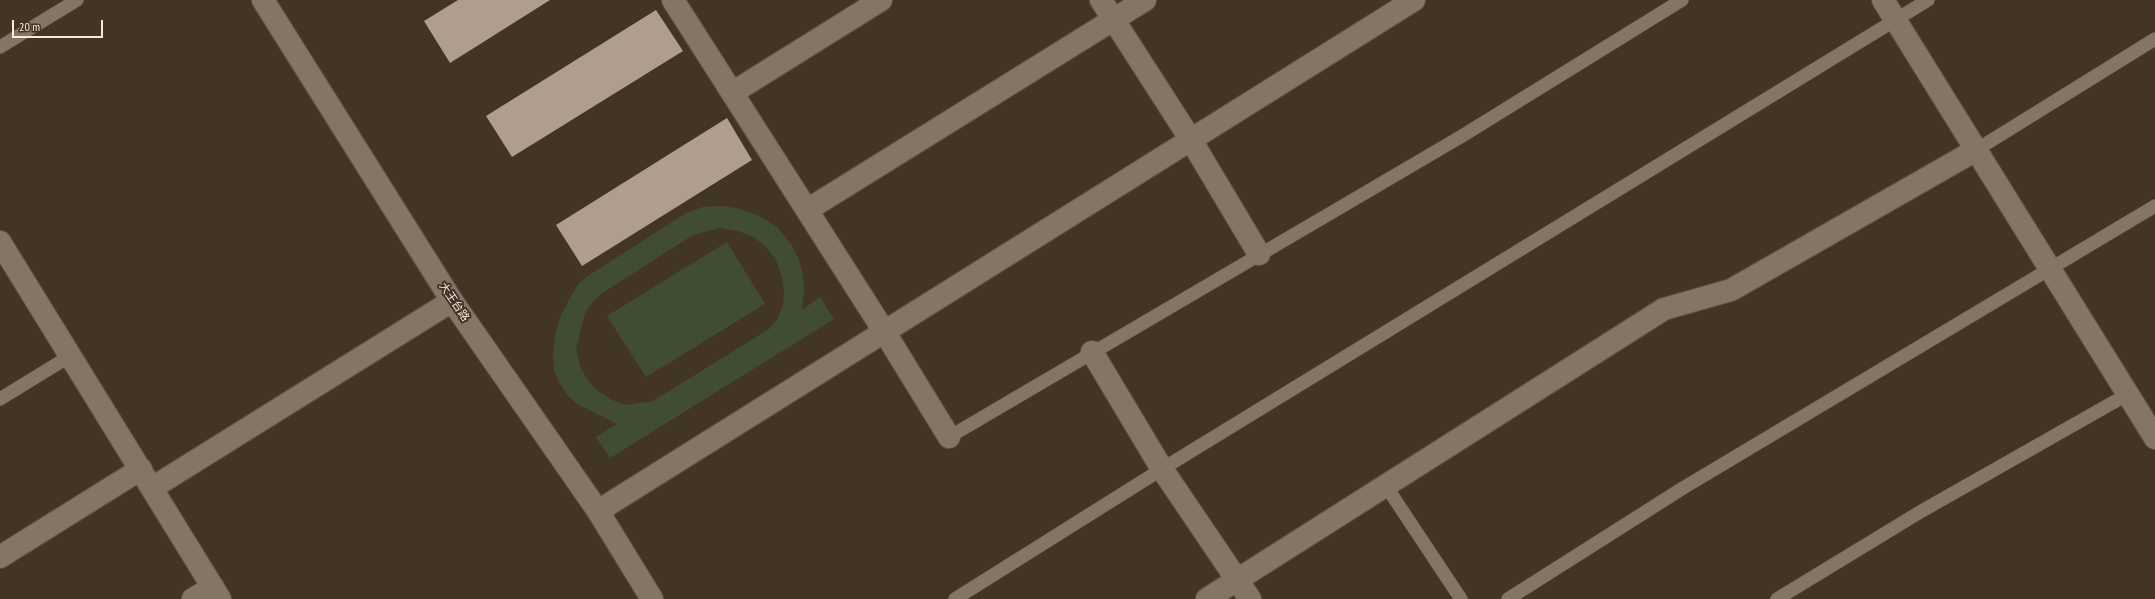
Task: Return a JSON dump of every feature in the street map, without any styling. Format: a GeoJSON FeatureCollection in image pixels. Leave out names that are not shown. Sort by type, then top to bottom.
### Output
{"type":"FeatureCollection","features":[{"type":"Feature","properties":{"kind":"street","name":"大王台路"},"geometry":{"type":"LineString","coordinates":[[263,0],[452,301],[598,511],[652,599]]}},
{"type":"Feature","properties":{"kind":"street"},"geometry":{"type":"LineString","coordinates":[[673,0],[884,331],[949,437]]}},
{"type":"Feature","properties":{"kind":"street"},"geometry":{"type":"LineString","coordinates":[[732,93],[881,0]]}},
{"type":"Feature","properties":{"kind":"street"},"geometry":{"type":"LineString","coordinates":[[1101,0],[1190,140],[1259,254]]}},
{"type":"Feature","properties":{"kind":"street"},"geometry":{"type":"LineString","coordinates":[[806,210],[1145,0]]}},
{"type":"Feature","properties":{"kind":"street"},"geometry":{"type":"LineString","coordinates":[[598,511],[1414,0]]}},
{"type":"Feature","properties":{"kind":"street"},"geometry":{"type":"LineString","coordinates":[[1883,0],[2155,438]]}},
{"type":"Feature","properties":{"kind":"street"},"geometry":{"type":"LineString","coordinates":[[1207,599],[1664,309],[1731,290],[1976,150]]}},
{"type":"Feature","properties":{"kind":"street"},"geometry":{"type":"LineString","coordinates":[[0,242],[217,593],[193,599]]}},
{"type":"Feature","properties":{"kind":"street"},"geometry":{"type":"LineString","coordinates":[[152,488],[452,301]]}},
{"type":"Feature","properties":{"kind":"street"},"geometry":{"type":"LineString","coordinates":[[1092,352],[1162,469],[1250,599]]}},
{"type":"Feature","properties":{"kind":"street"},"geometry":{"type":"LineString","coordinates":[[0,557],[140,469]]}},
{"type":"Feature","properties":{"kind":"lane"},"geometry":{"type":"LineString","coordinates":[[0,47],[77,0]]}},
{"type":"Feature","properties":{"kind":"lane"},"geometry":{"type":"LineString","coordinates":[[949,437],[1462,136],[1682,0]]}},
{"type":"Feature","properties":{"kind":"lane"},"geometry":{"type":"LineString","coordinates":[[954,599],[1162,469],[1928,0]]}},
{"type":"Feature","properties":{"kind":"lane"},"geometry":{"type":"LineString","coordinates":[[1976,150],[2155,39]]}},
{"type":"Feature","properties":{"kind":"lane"},"geometry":{"type":"LineString","coordinates":[[1508,599],[1683,488],[2155,206]]}},
{"type":"Feature","properties":{"kind":"lane"},"geometry":{"type":"LineString","coordinates":[[0,399],[70,356]]}},
{"type":"Feature","properties":{"kind":"lane"},"geometry":{"type":"LineString","coordinates":[[1777,599],[1920,512],[2128,394]]}},
{"type":"Feature","properties":{"kind":"lane"},"geometry":{"type":"LineString","coordinates":[[1386,486],[1461,599]]}},
{"type":"Feature","properties":{"kind":"green space"},"geometry":{"type":"Polygon","coordinates":[[[722,206],[741,209],[759,216],[777,227],[791,244],[799,260],[803,275],[804,292],[802,310],[820,297],[834,319],[610,458],[596,437],[617,424],[577,404],[569,397],[560,384],[554,371],[553,354],[556,332],[561,315],[578,284],[591,274],[686,213],[703,207],[722,206]],[[720,228],[693,235],[604,292],[593,301],[585,313],[576,349],[580,367],[589,382],[598,391],[612,400],[627,405],[653,401],[769,329],[777,320],[783,305],[784,291],[782,277],[777,262],[768,249],[754,237],[738,231],[720,228]]]}},
{"type":"Feature","properties":{"kind":"green space"},"geometry":{"type":"Polygon","coordinates":[[[727,242],[765,304],[646,377],[607,316],[727,242]]]}},
{"type":"Feature","properties":{"kind":"building"},"geometry":{"type":"Polygon","coordinates":[[[458,0],[550,0],[450,63],[424,21],[458,0]]]}},
{"type":"Feature","properties":{"kind":"building"},"geometry":{"type":"Polygon","coordinates":[[[656,10],[683,51],[512,157],[486,116],[656,10]]]}},
{"type":"Feature","properties":{"kind":"building"},"geometry":{"type":"Polygon","coordinates":[[[727,118],[752,160],[582,266],[556,225],[727,118]]]}}]}
